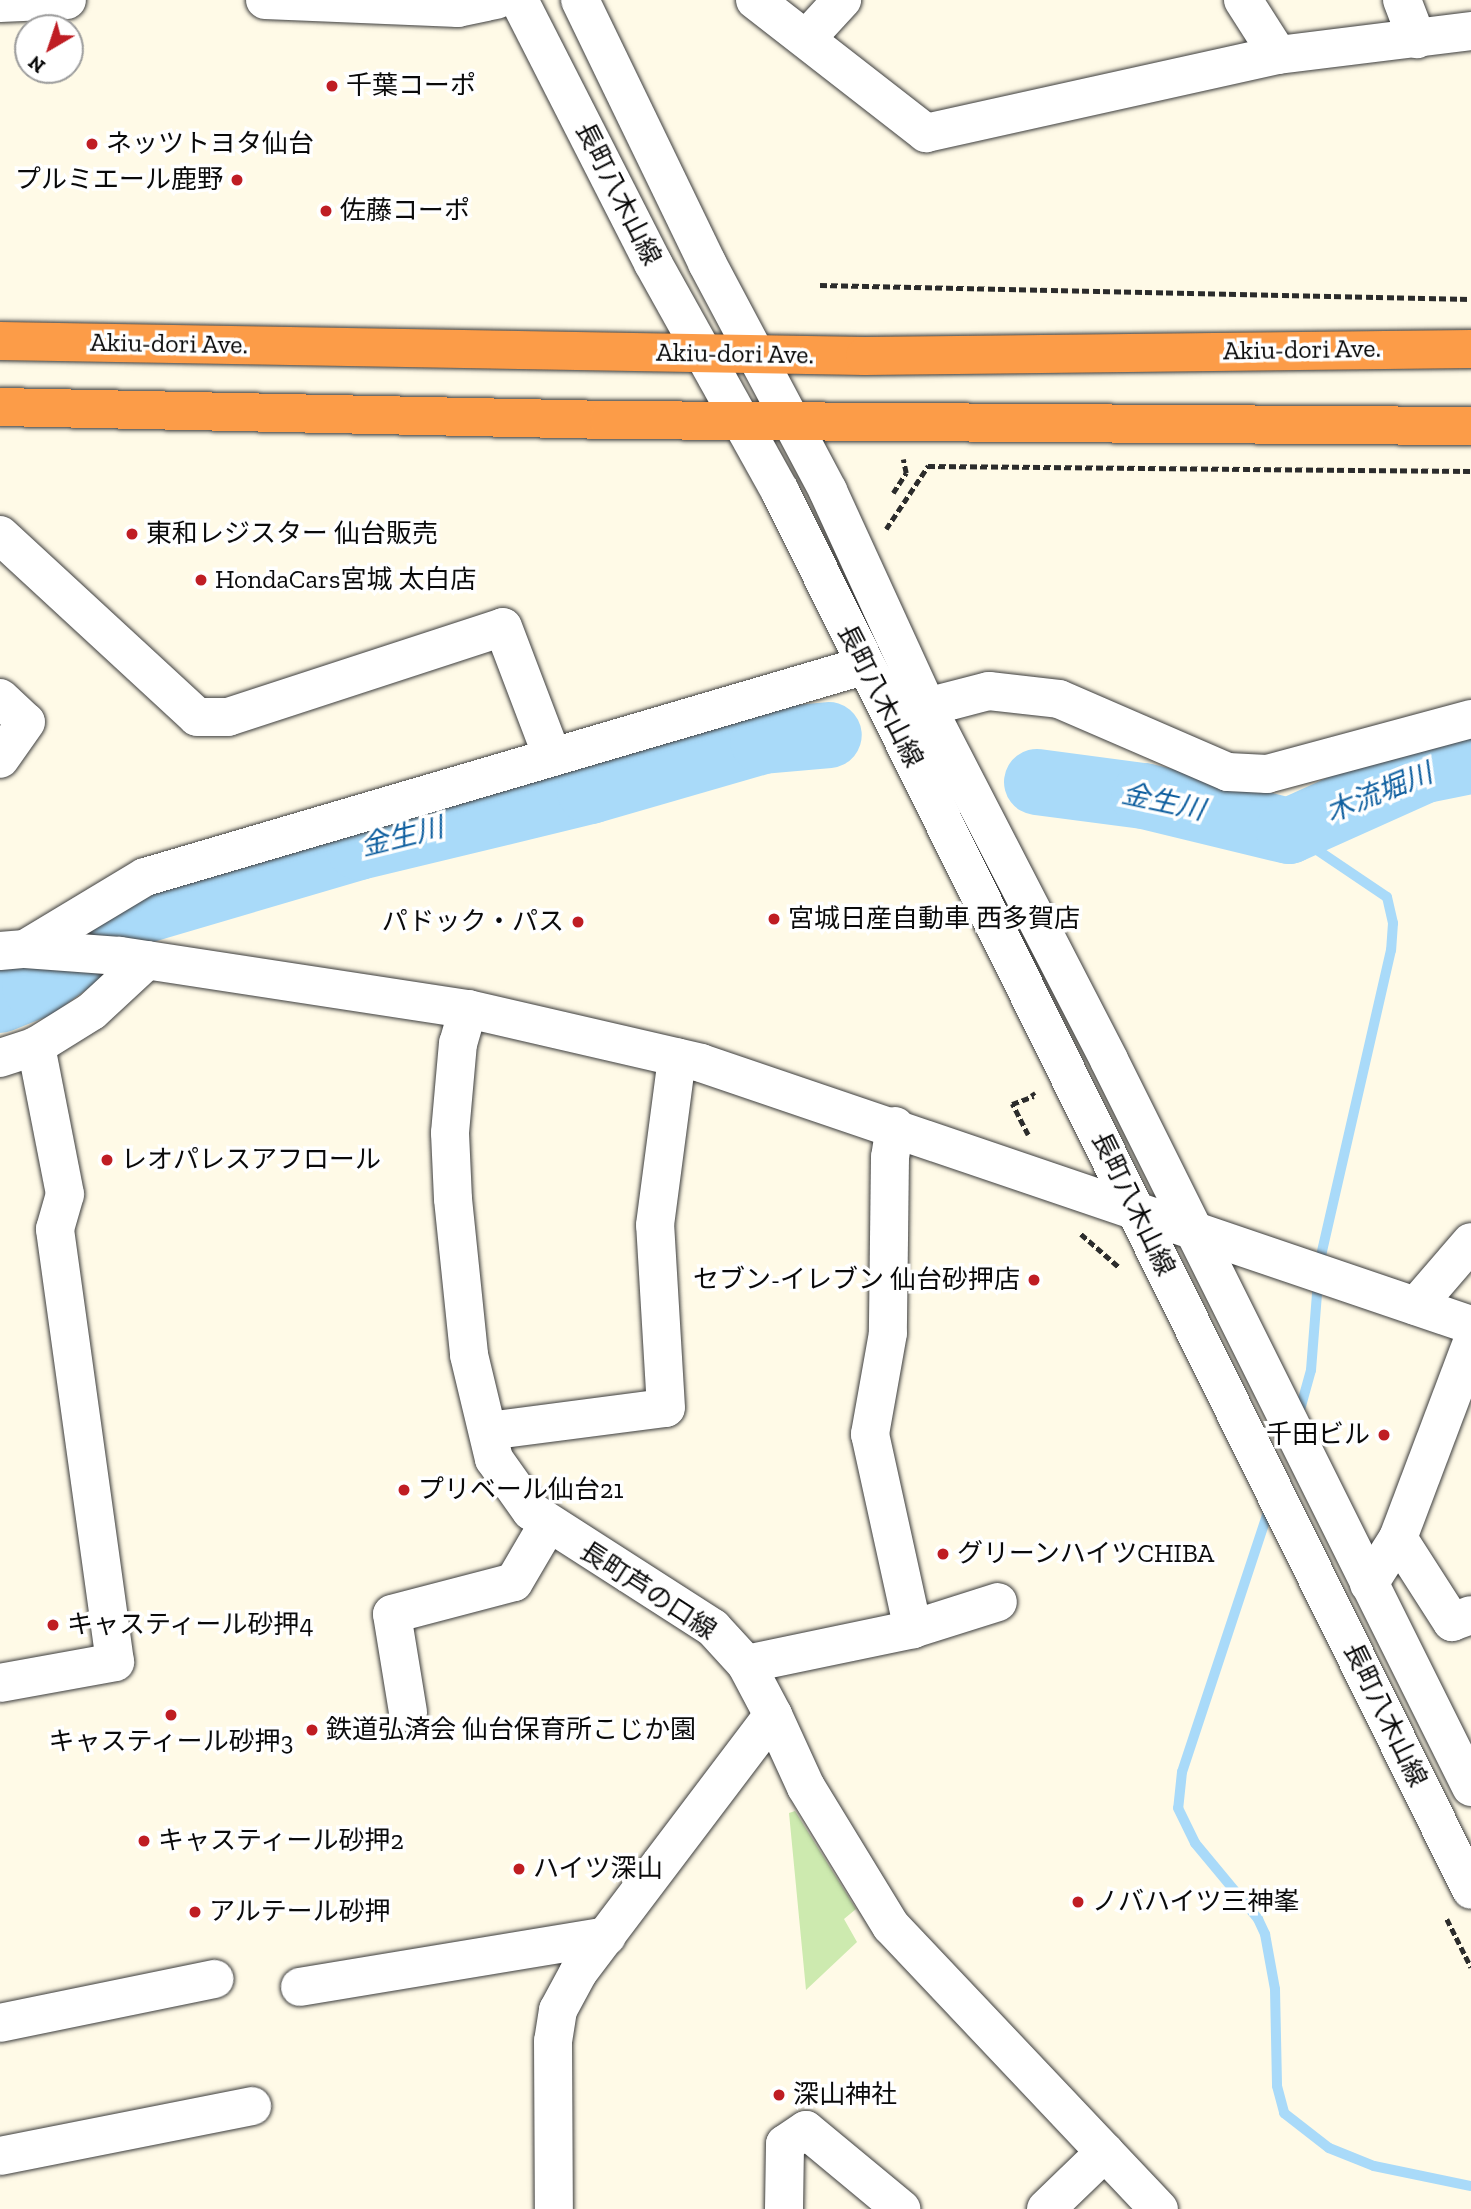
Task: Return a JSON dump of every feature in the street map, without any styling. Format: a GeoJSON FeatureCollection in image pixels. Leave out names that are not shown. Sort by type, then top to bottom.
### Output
{"type":"FeatureCollection","features":[{"type":"Feature","properties":{"kind":"highway","name":"Akiu-dori Ave."},"geometry":{"type":"LineString","coordinates":[[0,341],[703,354],[1471,349]]}},
{"type":"Feature","properties":{"kind":"highway"},"geometry":{"type":"LineString","coordinates":[[0,407],[741,421],[1471,426]]}},
{"type":"Feature","properties":{"kind":"street"},"geometry":{"type":"LineString","coordinates":[[0,2],[67,0]]}},
{"type":"Feature","properties":{"kind":"street"},"geometry":{"type":"LineString","coordinates":[[265,0],[458,8],[497,0]]}},
{"type":"Feature","properties":{"kind":"street","name":"長町八木山線"},"geometry":{"type":"LineString","coordinates":[[519,0],[703,354],[780,491],[863,666],[1134,1207],[1471,1891]]}},
{"type":"Feature","properties":{"kind":"street"},"geometry":{"type":"LineString","coordinates":[[580,0],[791,421],[927,707],[1193,1228],[1471,1787]]}},
{"type":"Feature","properties":{"kind":"street"},"geometry":{"type":"LineString","coordinates":[[755,0],[926,133],[1278,55],[1471,31]]}},
{"type":"Feature","properties":{"kind":"street"},"geometry":{"type":"LineString","coordinates":[[807,38],[842,0]]}},
{"type":"Feature","properties":{"kind":"street"},"geometry":{"type":"LineString","coordinates":[[1243,0],[1278,55]]}},
{"type":"Feature","properties":{"kind":"street"},"geometry":{"type":"LineString","coordinates":[[1402,0],[1417,39]]}},
{"type":"Feature","properties":{"kind":"street"},"geometry":{"type":"LineString","coordinates":[[0,535],[197,717],[228,717],[503,627],[552,756]]}},
{"type":"Feature","properties":{"kind":"street"},"geometry":{"type":"LineString","coordinates":[[27,950],[145,877],[863,666]]}},
{"type":"Feature","properties":{"kind":"street"},"geometry":{"type":"LineString","coordinates":[[927,707],[989,691],[1059,699],[1228,772],[1267,774],[1471,719]]}},
{"type":"Feature","properties":{"kind":"street"},"geometry":{"type":"LineString","coordinates":[[0,698],[26,722],[0,759]]}},
{"type":"Feature","properties":{"kind":"street"},"geometry":{"type":"LineString","coordinates":[[27,950],[133,958],[468,1009],[677,1057],[895,1126],[1471,1325]]}},
{"type":"Feature","properties":{"kind":"street"},"geometry":{"type":"LineString","coordinates":[[0,1058],[36,1046],[92,1011],[133,958]]}},
{"type":"Feature","properties":{"kind":"street","name":"長町芦の口線"},"geometry":{"type":"LineString","coordinates":[[468,1009],[458,1043],[451,1160],[469,1355],[494,1459],[531,1511],[713,1628],[746,1664],[806,1787],[891,1926],[1160,2209]]}},
{"type":"Feature","properties":{"kind":"street"},"geometry":{"type":"LineString","coordinates":[[0,1683],[115,1662],[55,1229],[65,1194],[36,1046]]}},
{"type":"Feature","properties":{"kind":"street"},"geometry":{"type":"LineString","coordinates":[[488,1431],[666,1408],[655,1225],[677,1057]]}},
{"type":"Feature","properties":{"kind":"street"},"geometry":{"type":"LineString","coordinates":[[895,1126],[890,1157],[888,1333],[870,1434],[913,1629]]}},
{"type":"Feature","properties":{"kind":"street"},"geometry":{"type":"LineString","coordinates":[[1416,1306],[1471,1242]]}},
{"type":"Feature","properties":{"kind":"street"},"geometry":{"type":"LineString","coordinates":[[1369,1584],[1398,1538],[1471,1345]]}},
{"type":"Feature","properties":{"kind":"street"},"geometry":{"type":"LineString","coordinates":[[408,1712],[392,1614],[514,1582],[548,1524]]}},
{"type":"Feature","properties":{"kind":"street"},"geometry":{"type":"LineString","coordinates":[[1398,1538],[1452,1622],[1471,1615]]}},
{"type":"Feature","properties":{"kind":"street"},"geometry":{"type":"LineString","coordinates":[[746,1664],[913,1629],[998,1602]]}},
{"type":"Feature","properties":{"kind":"street"},"geometry":{"type":"LineString","coordinates":[[549,2208],[553,2041],[558,2010],[607,1936],[773,1715]]}},
{"type":"Feature","properties":{"kind":"street"},"geometry":{"type":"LineString","coordinates":[[300,1987],[607,1936]]}},
{"type":"Feature","properties":{"kind":"street"},"geometry":{"type":"LineString","coordinates":[[0,2023],[215,1979]]}},
{"type":"Feature","properties":{"kind":"street"},"geometry":{"type":"LineString","coordinates":[[0,2156],[252,2106]]}},
{"type":"Feature","properties":{"kind":"street"},"geometry":{"type":"LineString","coordinates":[[784,2209],[785,2144],[806,2130],[901,2209]]}},
{"type":"Feature","properties":{"kind":"street"},"geometry":{"type":"LineString","coordinates":[[1046,2209],[1105,2152]]}},
{"type":"Feature","properties":{"kind":"path"},"geometry":{"type":"LineString","coordinates":[[820,285],[1471,299]]}},
{"type":"Feature","properties":{"kind":"path"},"geometry":{"type":"LineString","coordinates":[[893,493],[906,473],[902,457]]}},
{"type":"Feature","properties":{"kind":"path"},"geometry":{"type":"LineString","coordinates":[[906,499],[928,466],[1471,471]]}},
{"type":"Feature","properties":{"kind":"path"},"geometry":{"type":"LineString","coordinates":[[1028,1084],[1034,1096],[1012,1104],[1049,1178]]}},
{"type":"Feature","properties":{"kind":"path"},"geometry":{"type":"LineString","coordinates":[[1076,1230],[1123,1270]]}},
{"type":"Feature","properties":{"kind":"green space"},"geometry":{"type":"Polygon","coordinates":[[[795,1811],[856,1909],[844,1919],[857,1942],[806,1990],[789,1813],[795,1811]]]}},
{"type":"Feature","properties":{"kind":"waterway","name":"金生川"},"geometry":{"type":"LineString","coordinates":[[0,1000],[35,986],[138,912],[359,847],[590,791],[763,741],[829,735]]}},
{"type":"Feature","properties":{"kind":"waterway","name":"金生川"},"geometry":{"type":"LineString","coordinates":[[1037,782],[1144,796],[1289,831],[1425,770],[1471,761]]}},
{"type":"Feature","properties":{"kind":"waterway"},"geometry":{"type":"LineString","coordinates":[[1289,831],[1387,897],[1393,923],[1391,950],[1319,1265]]}},
{"type":"Feature","properties":{"kind":"waterway"},"geometry":{"type":"LineString","coordinates":[[1298,1417],[1311,1370],[1318,1281]]}},
{"type":"Feature","properties":{"kind":"waterway"},"geometry":{"type":"LineString","coordinates":[[1270,1506],[1182,1772],[1178,1808],[1195,1843],[1258,1919],[1265,1934],[1275,1989],[1277,2086],[1284,2113],[1329,2148],[1374,2166],[1471,2186]]}},
{"type":"Feature","properties":{"kind":"place","name":"千葉コーポ"},"geometry":{"type":"Point","coordinates":[332,86]}},
{"type":"Feature","properties":{"kind":"place","name":"ネッツトヨタ仙台"},"geometry":{"type":"Point","coordinates":[92,144]}},
{"type":"Feature","properties":{"kind":"place","name":"プルミエール鹿野"},"geometry":{"type":"Point","coordinates":[237,180]}},
{"type":"Feature","properties":{"kind":"place","name":"佐藤コーポ"},"geometry":{"type":"Point","coordinates":[326,211]}},
{"type":"Feature","properties":{"kind":"place","name":"東和レジスター 仙台販売"},"geometry":{"type":"Point","coordinates":[132,534]}},
{"type":"Feature","properties":{"kind":"place","name":"HondaCars宮城 太白店"},"geometry":{"type":"Point","coordinates":[201,580]}},
{"type":"Feature","properties":{"kind":"place","name":"宮城日産自動車 西多賀店"},"geometry":{"type":"Point","coordinates":[774,919]}},
{"type":"Feature","properties":{"kind":"place","name":"パドック・パス"},"geometry":{"type":"Point","coordinates":[578,922]}},
{"type":"Feature","properties":{"kind":"place","name":"レオパレスアフロール"},"geometry":{"type":"Point","coordinates":[107,1160]}},
{"type":"Feature","properties":{"kind":"place","name":"セブン-イレブン 仙台砂押店"},"geometry":{"type":"Point","coordinates":[1034,1280]}},
{"type":"Feature","properties":{"kind":"place","name":"千田ビル"},"geometry":{"type":"Point","coordinates":[1384,1435]}},
{"type":"Feature","properties":{"kind":"place","name":"プリベール仙台21"},"geometry":{"type":"Point","coordinates":[404,1490]}},
{"type":"Feature","properties":{"kind":"place","name":"グリーンハイツCHIBA"},"geometry":{"type":"Point","coordinates":[943,1554]}},
{"type":"Feature","properties":{"kind":"place","name":"キャスティール砂押4"},"geometry":{"type":"Point","coordinates":[53,1625]}},
{"type":"Feature","properties":{"kind":"place","name":"キャスティール砂押3"},"geometry":{"type":"Point","coordinates":[171,1715]}},
{"type":"Feature","properties":{"kind":"place","name":"鉄道弘済会 仙台保育所こじか園"},"geometry":{"type":"Point","coordinates":[312,1730]}},
{"type":"Feature","properties":{"kind":"place","name":"キャスティール砂押2"},"geometry":{"type":"Point","coordinates":[144,1841]}},
{"type":"Feature","properties":{"kind":"place","name":"ハイツ深山"},"geometry":{"type":"Point","coordinates":[519,1869]}},
{"type":"Feature","properties":{"kind":"place","name":"ノバハイツ三神峯"},"geometry":{"type":"Point","coordinates":[1078,1902]}},
{"type":"Feature","properties":{"kind":"place","name":"アルテール砂押"},"geometry":{"type":"Point","coordinates":[195,1912]}},
{"type":"Feature","properties":{"kind":"place","name":"深山神社"},"geometry":{"type":"Point","coordinates":[779,2095]}},
{"type":"Feature","properties":{"kind":"water label","name":"木流堀川"},"geometry":{"type":"Point","coordinates":[1379,793]}}]}
